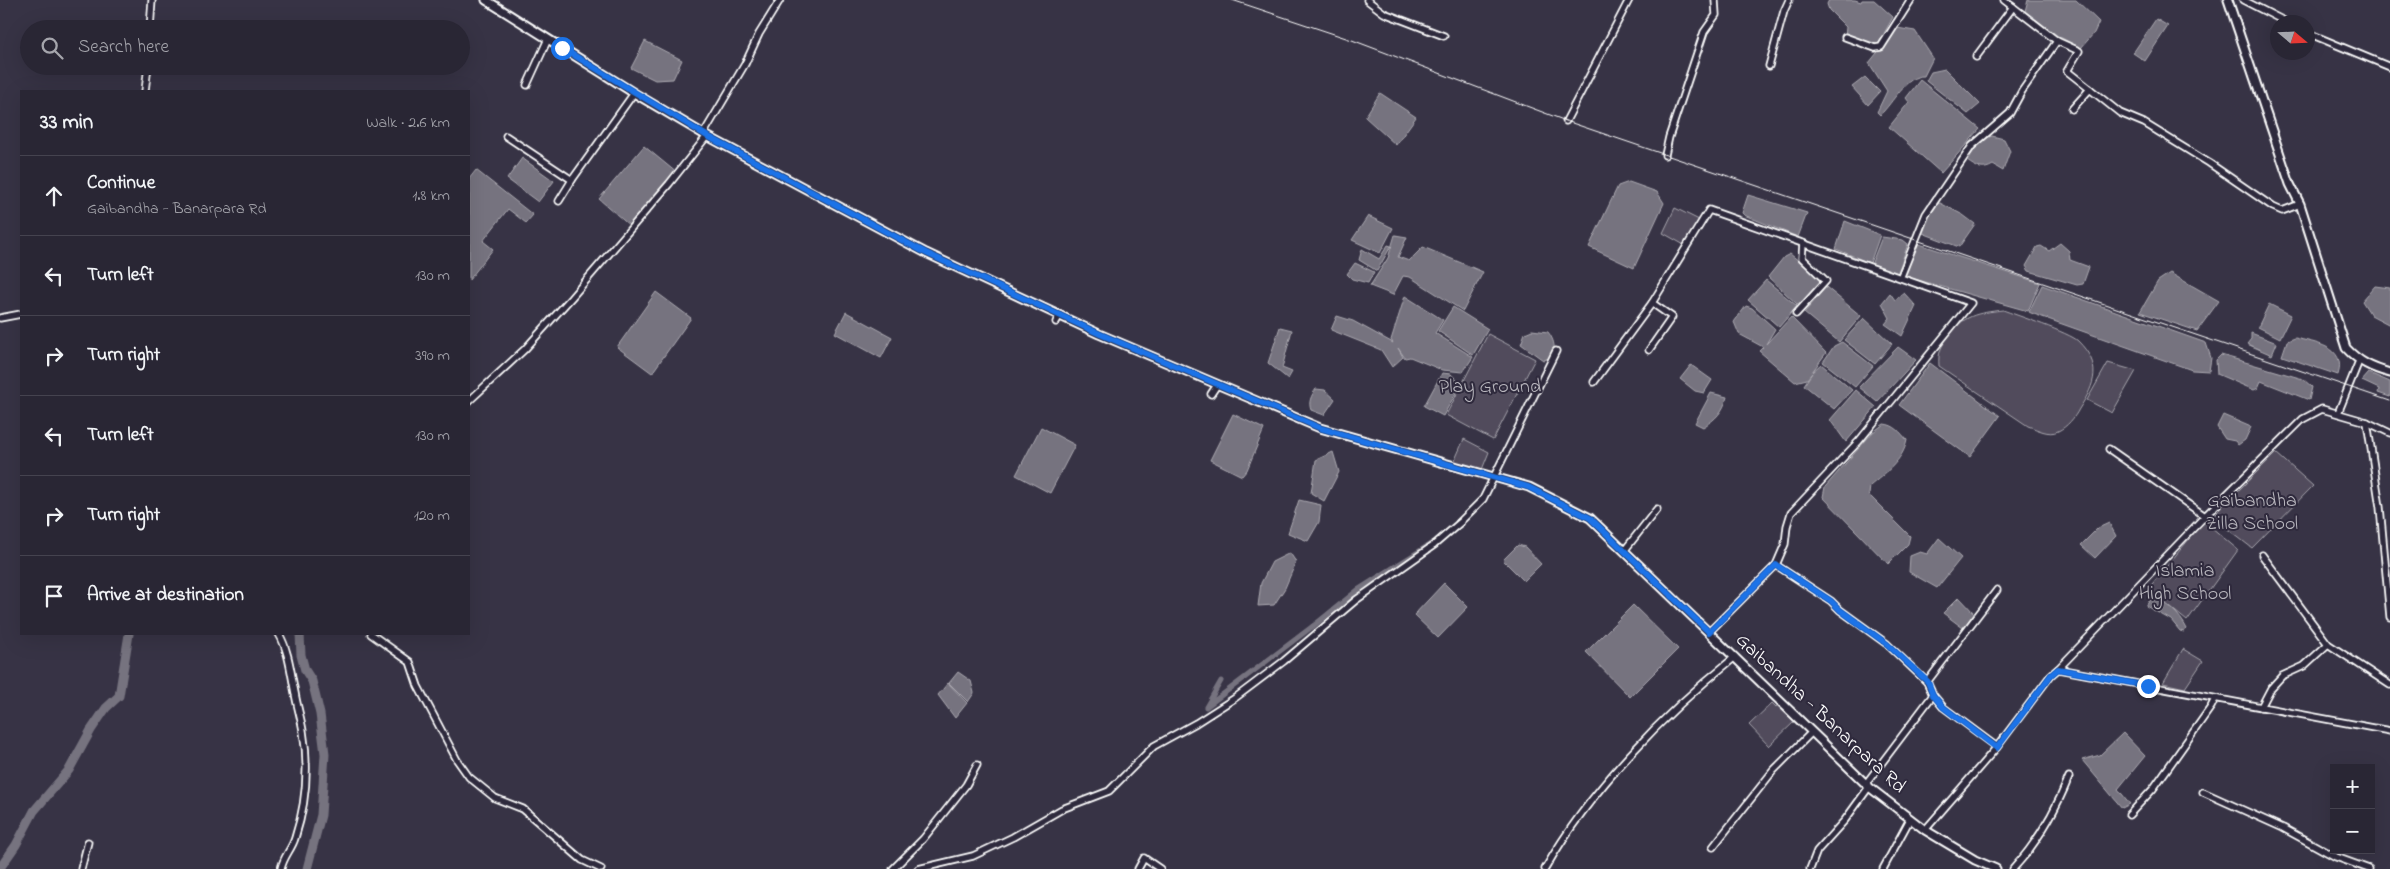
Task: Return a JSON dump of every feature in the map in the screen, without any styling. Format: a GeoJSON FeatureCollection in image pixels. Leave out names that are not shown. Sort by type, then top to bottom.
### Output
{"type":"FeatureCollection","features":[{"type":"Feature","properties":{"kind":"main road","name":"Gaibandha - Banarpara Rd"},"geometry":{"type":"LineString","coordinates":[[486,0],[634,93],[926,253],[1217,385],[1320,428],[1528,487],[1590,518],[1869,787],[1925,830],[1975,860],[1996,869]]}},
{"type":"Feature","properties":{"kind":"main road"},"geometry":{"type":"LineString","coordinates":[[2228,0],[2290,184],[2300,204],[2346,348],[2359,361],[2390,373]]}},
{"type":"Feature","properties":{"kind":"street"},"geometry":{"type":"LineString","coordinates":[[151,20],[152,0]]}},
{"type":"Feature","properties":{"kind":"street"},"geometry":{"type":"LineString","coordinates":[[470,400],[525,349],[670,184],[706,134],[745,64],[759,34],[780,0]]}},
{"type":"Feature","properties":{"kind":"street"},"geometry":{"type":"LineString","coordinates":[[1367,0],[1384,13],[1444,36]]}},
{"type":"Feature","properties":{"kind":"street"},"geometry":{"type":"LineString","coordinates":[[1566,121],[1629,0]]}},
{"type":"Feature","properties":{"kind":"street"},"geometry":{"type":"LineString","coordinates":[[1665,155],[1668,137],[1704,32],[1716,15],[1716,0]]}},
{"type":"Feature","properties":{"kind":"street"},"geometry":{"type":"LineString","coordinates":[[1769,66],[1774,54],[1784,10],[1789,0]]}},
{"type":"Feature","properties":{"kind":"street"},"geometry":{"type":"LineString","coordinates":[[1845,37],[1875,48],[1881,47],[1911,0]]}},
{"type":"Feature","properties":{"kind":"street"},"geometry":{"type":"LineString","coordinates":[[2004,0],[2058,41],[2079,51],[2067,71],[2120,113],[2144,123],[2282,211],[2300,204]]}},
{"type":"Feature","properties":{"kind":"street"},"geometry":{"type":"LineString","coordinates":[[2243,0],[2272,15]]}},
{"type":"Feature","properties":{"kind":"street"},"geometry":{"type":"LineString","coordinates":[[1976,57],[2013,7]]}},
{"type":"Feature","properties":{"kind":"street"},"geometry":{"type":"LineString","coordinates":[[2315,36],[2390,67]]}},
{"type":"Feature","properties":{"kind":"street"},"geometry":{"type":"LineString","coordinates":[[527,85],[548,39]]}},
{"type":"Feature","properties":{"kind":"street"},"geometry":{"type":"LineString","coordinates":[[1901,276],[1926,214],[1972,146],[2010,113],[2022,91],[2058,41]]}},
{"type":"Feature","properties":{"kind":"street"},"geometry":{"type":"LineString","coordinates":[[145,90],[147,75]]}},
{"type":"Feature","properties":{"kind":"street"},"geometry":{"type":"LineString","coordinates":[[2072,109],[2090,89]]}},
{"type":"Feature","properties":{"kind":"street"},"geometry":{"type":"LineString","coordinates":[[559,201],[634,93]]}},
{"type":"Feature","properties":{"kind":"street"},"geometry":{"type":"LineString","coordinates":[[506,136],[572,180]]}},
{"type":"Feature","properties":{"kind":"street"},"geometry":{"type":"LineString","coordinates":[[1594,382],[1652,303],[1709,210],[1901,276],[1971,303],[1859,441],[1792,513],[1787,526],[1785,544],[1776,565],[1709,632]]}},
{"type":"Feature","properties":{"kind":"street"},"geometry":{"type":"LineString","coordinates":[[1796,314],[1826,281],[1802,258],[1803,243]]}},
{"type":"Feature","properties":{"kind":"street"},"geometry":{"type":"LineString","coordinates":[[1649,350],[1672,317],[1652,303]]}},
{"type":"Feature","properties":{"kind":"street"},"geometry":{"type":"LineString","coordinates":[[0,318],[20,314]]}},
{"type":"Feature","properties":{"kind":"street"},"geometry":{"type":"LineString","coordinates":[[1056,322],[1060,315]]}},
{"type":"Feature","properties":{"kind":"street"},"geometry":{"type":"LineString","coordinates":[[1449,533],[1483,499],[1556,351]]}},
{"type":"Feature","properties":{"kind":"street"},"geometry":{"type":"LineString","coordinates":[[2338,413],[2359,361]]}},
{"type":"Feature","properties":{"kind":"street"},"geometry":{"type":"LineString","coordinates":[[1211,394],[1217,385]]}},
{"type":"Feature","properties":{"kind":"street"},"geometry":{"type":"LineString","coordinates":[[1925,830],[1997,748],[2051,675],[2205,516],[2303,419],[2322,409],[2367,422],[2390,433]]}},
{"type":"Feature","properties":{"kind":"street"},"geometry":{"type":"LineString","coordinates":[[2367,422],[2380,507],[2390,617]]}},
{"type":"Feature","properties":{"kind":"street"},"geometry":{"type":"LineString","coordinates":[[2109,448],[2205,516]]}},
{"type":"Feature","properties":{"kind":"street"},"geometry":{"type":"LineString","coordinates":[[918,869],[973,856],[1013,837],[1062,809],[1109,791],[1154,746],[1196,723],[1235,698],[1356,600],[1434,545],[1485,503],[1493,477]]}},
{"type":"Feature","properties":{"kind":"street"},"geometry":{"type":"LineString","coordinates":[[1624,551],[1657,509]]}},
{"type":"Feature","properties":{"kind":"street"},"geometry":{"type":"LineString","coordinates":[[2262,555],[2328,644],[2390,685]]}},
{"type":"Feature","properties":{"kind":"street"},"geometry":{"type":"LineString","coordinates":[[1776,565],[1831,601],[1840,610],[1887,644],[1928,682],[1933,695],[1943,707],[1997,748]]}},
{"type":"Feature","properties":{"kind":"street"},"geometry":{"type":"LineString","coordinates":[[1928,682],[1997,590]]}},
{"type":"Feature","properties":{"kind":"street"},"geometry":{"type":"LineString","coordinates":[[280,635],[291,669],[303,731],[307,769],[295,839],[280,869]]}},
{"type":"Feature","properties":{"kind":"street"},"geometry":{"type":"LineString","coordinates":[[372,635],[410,662],[418,686],[457,760],[469,777],[495,798],[523,809],[582,860],[601,869]]}},
{"type":"Feature","properties":{"kind":"street"},"geometry":{"type":"LineString","coordinates":[[2261,707],[2271,688],[2282,676],[2304,666],[2328,644]]}},
{"type":"Feature","properties":{"kind":"street"},"geometry":{"type":"LineString","coordinates":[[1545,869],[1558,846],[1590,802],[1622,765],[1678,708],[1735,656]]}},
{"type":"Feature","properties":{"kind":"street"},"geometry":{"type":"LineString","coordinates":[[2058,669],[2390,731]]}},
{"type":"Feature","properties":{"kind":"street"},"geometry":{"type":"LineString","coordinates":[[1810,869],[1817,851],[1845,820],[1869,787],[1868,781],[1933,695]]}},
{"type":"Feature","properties":{"kind":"street"},"geometry":{"type":"LineString","coordinates":[[2129,815],[2154,789],[2211,708],[2215,699]]}},
{"type":"Feature","properties":{"kind":"street"},"geometry":{"type":"LineString","coordinates":[[1712,847],[1773,771],[1812,732]]}},
{"type":"Feature","properties":{"kind":"street"},"geometry":{"type":"LineString","coordinates":[[893,869],[923,839],[966,785],[977,764]]}},
{"type":"Feature","properties":{"kind":"street"},"geometry":{"type":"LineString","coordinates":[[2012,869],[2032,849],[2057,806],[2069,777]]}},
{"type":"Feature","properties":{"kind":"street"},"geometry":{"type":"LineString","coordinates":[[2203,792],[2283,828],[2336,857],[2369,869]]}},
{"type":"Feature","properties":{"kind":"street"},"geometry":{"type":"LineString","coordinates":[[1883,869],[1910,819]]}},
{"type":"Feature","properties":{"kind":"street"},"geometry":{"type":"LineString","coordinates":[[80,869],[88,842]]}},
{"type":"Feature","properties":{"kind":"street"},"geometry":{"type":"LineString","coordinates":[[1138,869],[1144,858],[1160,869]]}},
{"type":"Feature","properties":{"kind":"green space"},"geometry":{"type":"Polygon","coordinates":[[[1675,208],[1701,221],[1686,246],[1663,233],[1675,208]]]}},
{"type":"Feature","properties":{"kind":"green space"},"geometry":{"type":"Polygon","coordinates":[[[2003,310],[2073,338],[2078,341],[2091,358],[2094,374],[2085,400],[2073,418],[2065,427],[2058,431],[2051,433],[2028,426],[1939,366],[1942,347],[1959,324],[1971,316],[2003,310]]]}},
{"type":"Feature","properties":{"kind":"green space","name":"Play Ground"},"geometry":{"type":"Polygon","coordinates":[[[1488,334],[1535,359],[1493,440],[1446,415],[1488,334]]]}},
{"type":"Feature","properties":{"kind":"green space"},"geometry":{"type":"Polygon","coordinates":[[[2108,363],[2136,371],[2112,413],[2087,400],[2108,363]]]}},
{"type":"Feature","properties":{"kind":"green space"},"geometry":{"type":"Polygon","coordinates":[[[1464,439],[1489,452],[1481,472],[1454,462],[1464,439]]]}},
{"type":"Feature","properties":{"kind":"green space","name":"Gaibandha Zilla School"},"geometry":{"type":"Polygon","coordinates":[[[2276,453],[2313,486],[2252,548],[2212,517],[2276,453]]]}},
{"type":"Feature","properties":{"kind":"green space","name":"Islamia High School"},"geometry":{"type":"Polygon","coordinates":[[[2204,521],[2238,550],[2187,621],[2148,589],[2204,521]]]}},
{"type":"Feature","properties":{"kind":"green space"},"geometry":{"type":"Polygon","coordinates":[[[2183,649],[2203,661],[2185,688],[2163,683],[2183,649]]]}},
{"type":"Feature","properties":{"kind":"green space"},"geometry":{"type":"Polygon","coordinates":[[[1772,703],[1776,707],[1779,703],[1796,720],[1769,746],[1749,725],[1772,703]]]}},
{"type":"Feature","properties":{"kind":"shaded area"},"geometry":{"type":"Polygon","coordinates":[[[1829,0],[1855,0],[1861,2],[1862,0],[1874,0],[1893,17],[1876,48],[1845,36],[1846,27],[1829,10],[1827,4],[1829,0]]]}},
{"type":"Feature","properties":{"kind":"shaded area"},"geometry":{"type":"Polygon","coordinates":[[[2028,0],[2076,0],[2099,22],[2094,33],[2081,48],[2058,36],[2025,11],[2028,0]]]}},
{"type":"Feature","properties":{"kind":"shaded area"},"geometry":{"type":"Polygon","coordinates":[[[2156,19],[2168,26],[2145,61],[2133,53],[2156,19]]]}},
{"type":"Feature","properties":{"kind":"shaded area"},"geometry":{"type":"Polygon","coordinates":[[[1897,28],[1915,31],[1933,58],[1924,76],[1911,80],[1880,115],[1877,112],[1887,91],[1869,63],[1897,28]]]}},
{"type":"Feature","properties":{"kind":"shaded area"},"geometry":{"type":"Polygon","coordinates":[[[645,41],[682,60],[673,79],[655,80],[631,68],[645,41]]]}},
{"type":"Feature","properties":{"kind":"shaded area"},"geometry":{"type":"Polygon","coordinates":[[[1945,69],[1980,104],[1968,114],[1926,81],[1931,72],[1945,69]]]}},
{"type":"Feature","properties":{"kind":"shaded area"},"geometry":{"type":"Polygon","coordinates":[[[1865,77],[1880,92],[1868,105],[1852,87],[1865,77]]]}},
{"type":"Feature","properties":{"kind":"shaded area"},"geometry":{"type":"Polygon","coordinates":[[[1920,80],[1980,129],[1941,173],[1889,127],[1909,102],[1906,98],[1920,80]]]}},
{"type":"Feature","properties":{"kind":"shaded area"},"geometry":{"type":"Polygon","coordinates":[[[1380,93],[1416,117],[1396,145],[1365,117],[1380,93]]]}},
{"type":"Feature","properties":{"kind":"shaded area"},"geometry":{"type":"Polygon","coordinates":[[[1992,136],[2004,139],[2010,151],[2003,171],[1993,165],[1980,168],[1967,161],[1981,140],[1992,136]]]}},
{"type":"Feature","properties":{"kind":"shaded area"},"geometry":{"type":"Polygon","coordinates":[[[644,146],[677,173],[631,227],[599,199],[644,146]]]}},
{"type":"Feature","properties":{"kind":"shaded area"},"geometry":{"type":"Polygon","coordinates":[[[522,158],[554,181],[538,202],[507,179],[522,158]]]}},
{"type":"Feature","properties":{"kind":"shaded area"},"geometry":{"type":"Polygon","coordinates":[[[476,170],[533,215],[526,223],[508,209],[483,241],[493,249],[470,279],[470,178],[476,170]]]}},
{"type":"Feature","properties":{"kind":"shaded area"},"geometry":{"type":"Polygon","coordinates":[[[1629,182],[1657,192],[1664,203],[1634,268],[1589,247],[1618,186],[1629,182]]]}},
{"type":"Feature","properties":{"kind":"shaded area"},"geometry":{"type":"Polygon","coordinates":[[[1748,195],[1807,213],[1798,237],[1744,215],[1742,213],[1748,195]]]}},
{"type":"Feature","properties":{"kind":"shaded area"},"geometry":{"type":"Polygon","coordinates":[[[1940,203],[1963,215],[1975,224],[1959,247],[1920,232],[1935,204],[1940,203]]]}},
{"type":"Feature","properties":{"kind":"shaded area"},"geometry":{"type":"Polygon","coordinates":[[[1368,216],[1393,228],[1380,253],[1352,240],[1368,216]]]}},
{"type":"Feature","properties":{"kind":"shaded area"},"geometry":{"type":"Polygon","coordinates":[[[1845,221],[1880,235],[1870,263],[1836,249],[1845,221]]]}},
{"type":"Feature","properties":{"kind":"shaded area"},"geometry":{"type":"Polygon","coordinates":[[[1395,235],[1407,237],[1398,257],[1409,261],[1423,247],[1483,272],[1463,311],[1410,277],[1403,276],[1393,295],[1370,286],[1388,258],[1395,235]]]}},
{"type":"Feature","properties":{"kind":"shaded area"},"geometry":{"type":"Polygon","coordinates":[[[1882,237],[1903,240],[1908,244],[1897,275],[1871,265],[1882,237]]]}},
{"type":"Feature","properties":{"kind":"shaded area"},"geometry":{"type":"Polygon","coordinates":[[[1916,243],[2040,283],[2028,311],[1904,276],[1916,243]]]}},
{"type":"Feature","properties":{"kind":"shaded area"},"geometry":{"type":"Polygon","coordinates":[[[2060,243],[2069,251],[2070,260],[2089,267],[2083,284],[2077,285],[2029,271],[2026,266],[2037,247],[2041,246],[2049,251],[2060,243]]]}},
{"type":"Feature","properties":{"kind":"shaded area"},"geometry":{"type":"Polygon","coordinates":[[[1388,245],[1391,246],[1377,271],[1359,260],[1362,249],[1379,259],[1388,245]]]}},
{"type":"Feature","properties":{"kind":"shaded area"},"geometry":{"type":"Polygon","coordinates":[[[1790,254],[1818,276],[1821,283],[1799,306],[1768,277],[1784,257],[1790,254]]]}},
{"type":"Feature","properties":{"kind":"shaded area"},"geometry":{"type":"Polygon","coordinates":[[[1355,263],[1374,272],[1368,283],[1352,279],[1347,274],[1355,263]]]}},
{"type":"Feature","properties":{"kind":"shaded area"},"geometry":{"type":"Polygon","coordinates":[[[2170,273],[2219,301],[2197,331],[2140,312],[2158,281],[2170,273]]]}},
{"type":"Feature","properties":{"kind":"shaded area"},"geometry":{"type":"Polygon","coordinates":[[[1766,280],[1797,306],[1779,327],[1748,300],[1766,280]]]}},
{"type":"Feature","properties":{"kind":"shaded area"},"geometry":{"type":"Polygon","coordinates":[[[2042,285],[2206,343],[2211,358],[2209,371],[2192,370],[2029,312],[2042,285]]]}},
{"type":"Feature","properties":{"kind":"shaded area"},"geometry":{"type":"Polygon","coordinates":[[[2375,286],[2390,288],[2390,325],[2371,315],[2362,301],[2375,286]]]}},
{"type":"Feature","properties":{"kind":"shaded area"},"geometry":{"type":"Polygon","coordinates":[[[1826,287],[1861,316],[1839,342],[1804,313],[1826,287]]]}},
{"type":"Feature","properties":{"kind":"shaded area"},"geometry":{"type":"Polygon","coordinates":[[[656,292],[691,318],[652,373],[617,347],[656,292]]]}},
{"type":"Feature","properties":{"kind":"shaded area"},"geometry":{"type":"Polygon","coordinates":[[[1890,293],[1895,300],[1904,293],[1916,306],[1902,336],[1885,324],[1890,318],[1882,303],[1890,293]]]}},
{"type":"Feature","properties":{"kind":"shaded area"},"geometry":{"type":"Polygon","coordinates":[[[1405,296],[1443,320],[1435,333],[1473,357],[1463,372],[1442,370],[1410,357],[1405,358],[1398,348],[1403,357],[1392,367],[1381,350],[1331,330],[1337,316],[1353,321],[1393,343],[1391,340],[1405,296]]]}},
{"type":"Feature","properties":{"kind":"shaded area"},"geometry":{"type":"Polygon","coordinates":[[[2269,304],[2291,315],[2280,338],[2258,327],[2269,304]]]}},
{"type":"Feature","properties":{"kind":"shaded area"},"geometry":{"type":"Polygon","coordinates":[[[1746,306],[1752,308],[1775,329],[1766,344],[1791,317],[1826,353],[1812,372],[1821,364],[1852,390],[1834,409],[1804,385],[1812,373],[1807,379],[1795,382],[1759,351],[1763,347],[1739,334],[1734,322],[1746,306]]]}},
{"type":"Feature","properties":{"kind":"shaded area"},"geometry":{"type":"Polygon","coordinates":[[[1453,307],[1488,329],[1473,355],[1438,331],[1453,307]]]}},
{"type":"Feature","properties":{"kind":"shaded area"},"geometry":{"type":"Polygon","coordinates":[[[846,312],[892,337],[881,358],[835,333],[846,312]]]}},
{"type":"Feature","properties":{"kind":"shaded area"},"geometry":{"type":"Polygon","coordinates":[[[1864,318],[1892,344],[1875,364],[1844,340],[1864,318]]]}},
{"type":"Feature","properties":{"kind":"shaded area"},"geometry":{"type":"Polygon","coordinates":[[[1280,327],[1292,330],[1282,368],[1292,372],[1288,379],[1268,363],[1280,327]]]}},
{"type":"Feature","properties":{"kind":"shaded area"},"geometry":{"type":"Polygon","coordinates":[[[1532,330],[1548,332],[1551,336],[1554,349],[1548,358],[1543,360],[1521,344],[1525,333],[1532,330]]]}},
{"type":"Feature","properties":{"kind":"shaded area"},"geometry":{"type":"Polygon","coordinates":[[[2251,333],[2277,343],[2272,355],[2247,344],[2251,339],[2251,333]]]}},
{"type":"Feature","properties":{"kind":"shaded area"},"geometry":{"type":"Polygon","coordinates":[[[2295,338],[2320,344],[2334,352],[2340,365],[2338,375],[2282,356],[2287,341],[2295,338]]]}},
{"type":"Feature","properties":{"kind":"shaded area"},"geometry":{"type":"Polygon","coordinates":[[[1842,342],[1873,366],[1855,387],[1823,362],[1834,346],[1842,342]]]}},
{"type":"Feature","properties":{"kind":"shaded area"},"geometry":{"type":"Polygon","coordinates":[[[1898,347],[1916,360],[1877,402],[1859,387],[1898,347]]]}},
{"type":"Feature","properties":{"kind":"shaded area"},"geometry":{"type":"Polygon","coordinates":[[[2221,355],[2303,379],[2312,387],[2309,400],[2261,381],[2258,388],[2254,390],[2217,374],[2216,360],[2221,355]]]}},
{"type":"Feature","properties":{"kind":"shaded area"},"geometry":{"type":"Polygon","coordinates":[[[1930,363],[2000,416],[1970,457],[1899,405],[1930,363]]]}},
{"type":"Feature","properties":{"kind":"shaded area"},"geometry":{"type":"Polygon","coordinates":[[[1691,365],[1712,380],[1704,393],[1695,391],[1680,379],[1691,365]]]}},
{"type":"Feature","properties":{"kind":"shaded area"},"geometry":{"type":"Polygon","coordinates":[[[1442,373],[1451,374],[1461,384],[1443,416],[1424,406],[1442,373]]]}},
{"type":"Feature","properties":{"kind":"shaded area"},"geometry":{"type":"Polygon","coordinates":[[[2369,373],[2390,382],[2390,397],[2378,393],[2379,389],[2362,381],[2369,373]]]}},
{"type":"Feature","properties":{"kind":"shaded area"},"geometry":{"type":"Polygon","coordinates":[[[1316,389],[1325,390],[1335,399],[1324,415],[1311,410],[1310,399],[1316,389]]]}},
{"type":"Feature","properties":{"kind":"shaded area"},"geometry":{"type":"Polygon","coordinates":[[[1856,390],[1876,407],[1846,442],[1830,420],[1856,390]]]}},
{"type":"Feature","properties":{"kind":"shaded area"},"geometry":{"type":"Polygon","coordinates":[[[1711,393],[1727,397],[1718,415],[1703,427],[1695,423],[1711,393]]]}},
{"type":"Feature","properties":{"kind":"shaded area"},"geometry":{"type":"Polygon","coordinates":[[[1233,414],[1264,429],[1247,470],[1242,476],[1210,460],[1233,414]]]}},
{"type":"Feature","properties":{"kind":"shaded area"},"geometry":{"type":"Polygon","coordinates":[[[2223,415],[2251,427],[2245,440],[2238,445],[2235,441],[2225,439],[2217,427],[2223,415]]]}},
{"type":"Feature","properties":{"kind":"shaded area"},"geometry":{"type":"Polygon","coordinates":[[[1884,424],[1894,427],[1907,440],[1902,454],[1870,486],[1869,495],[1910,536],[1908,544],[1888,564],[1823,497],[1825,487],[1873,432],[1884,424]]]}},
{"type":"Feature","properties":{"kind":"shaded area"},"geometry":{"type":"Polygon","coordinates":[[[1041,427],[1075,445],[1050,493],[1016,475],[1041,427]]]}},
{"type":"Feature","properties":{"kind":"shaded area"},"geometry":{"type":"Polygon","coordinates":[[[1333,452],[1339,472],[1324,501],[1311,493],[1316,460],[1333,452]]]}},
{"type":"Feature","properties":{"kind":"shaded area"},"geometry":{"type":"Polygon","coordinates":[[[1299,500],[1321,505],[1319,522],[1308,541],[1288,533],[1299,500]]]}},
{"type":"Feature","properties":{"kind":"shaded area"},"geometry":{"type":"Polygon","coordinates":[[[2109,523],[2116,536],[2095,558],[2081,545],[2098,528],[2109,523]]]}},
{"type":"Feature","properties":{"kind":"shaded area"},"geometry":{"type":"Polygon","coordinates":[[[1939,538],[1961,558],[1937,588],[1909,572],[1910,556],[1920,552],[1927,554],[1939,538]]]}},
{"type":"Feature","properties":{"kind":"shaded area"},"geometry":{"type":"Polygon","coordinates":[[[1518,545],[1525,547],[1541,564],[1524,581],[1503,560],[1518,545]]]}},
{"type":"Feature","properties":{"kind":"shaded area"},"geometry":{"type":"Polygon","coordinates":[[[1290,553],[1296,562],[1285,588],[1274,605],[1258,606],[1261,583],[1272,562],[1290,553]]]}},
{"type":"Feature","properties":{"kind":"shaded area"},"geometry":{"type":"Polygon","coordinates":[[[1444,583],[1468,607],[1438,638],[1414,615],[1444,583]]]}},
{"type":"Feature","properties":{"kind":"shaded area"},"geometry":{"type":"Polygon","coordinates":[[[1959,597],[1974,613],[1963,628],[1943,613],[1959,597]]]}},
{"type":"Feature","properties":{"kind":"shaded area"},"geometry":{"type":"Polygon","coordinates":[[[2152,597],[2164,603],[2177,614],[2187,629],[2184,632],[2180,631],[2171,620],[2146,606],[2152,597]]]}},
{"type":"Feature","properties":{"kind":"shaded area"},"geometry":{"type":"Polygon","coordinates":[[[1633,605],[1678,649],[1630,697],[1586,652],[1633,605]]]}},
{"type":"Feature","properties":{"kind":"shaded area"},"geometry":{"type":"Polygon","coordinates":[[[958,672],[971,681],[974,693],[968,702],[949,683],[958,672]]]}},
{"type":"Feature","properties":{"kind":"shaded area"},"geometry":{"type":"Polygon","coordinates":[[[948,683],[967,703],[955,718],[938,695],[948,683]]]}},
{"type":"Feature","properties":{"kind":"shaded area"},"geometry":{"type":"Polygon","coordinates":[[[2123,733],[2145,756],[2118,789],[2130,804],[2122,808],[2082,760],[2100,755],[2123,733]]]}},
{"type":"Feature","properties":{"kind":"waterway"},"geometry":{"type":"LineString","coordinates":[[1312,627],[1359,589],[1432,543]]}},
{"type":"Feature","properties":{"kind":"waterway"},"geometry":{"type":"LineString","coordinates":[[1221,681],[1206,707],[1313,626]]}},
{"type":"Feature","properties":{"kind":"waterway"},"geometry":{"type":"LineString","coordinates":[[0,868],[16,845],[34,811],[69,770],[91,730],[106,708],[119,696],[129,635]]}},
{"type":"Feature","properties":{"kind":"waterway"},"geometry":{"type":"LineString","coordinates":[[300,635],[301,655],[305,670],[312,681],[320,714],[325,754],[321,815],[307,869]]}},
{"type":"Feature","properties":{"kind":"railway"},"geometry":{"type":"LineString","coordinates":[[1232,0],[1352,40],[1566,121],[2390,401]]}},
{"type":"Feature","properties":{"kind":"route"},"geometry":{"type":"LineString","coordinates":[[562,48],[707,136],[926,253],[1100,334],[1160,358],[1198,377],[1320,428],[1528,487],[1567,506],[1590,518],[1709,632],[1776,565],[1831,601],[1840,610],[1887,644],[1928,682],[1933,695],[1943,707],[1997,748],[2051,675],[2058,669],[2148,686]]}}]}
